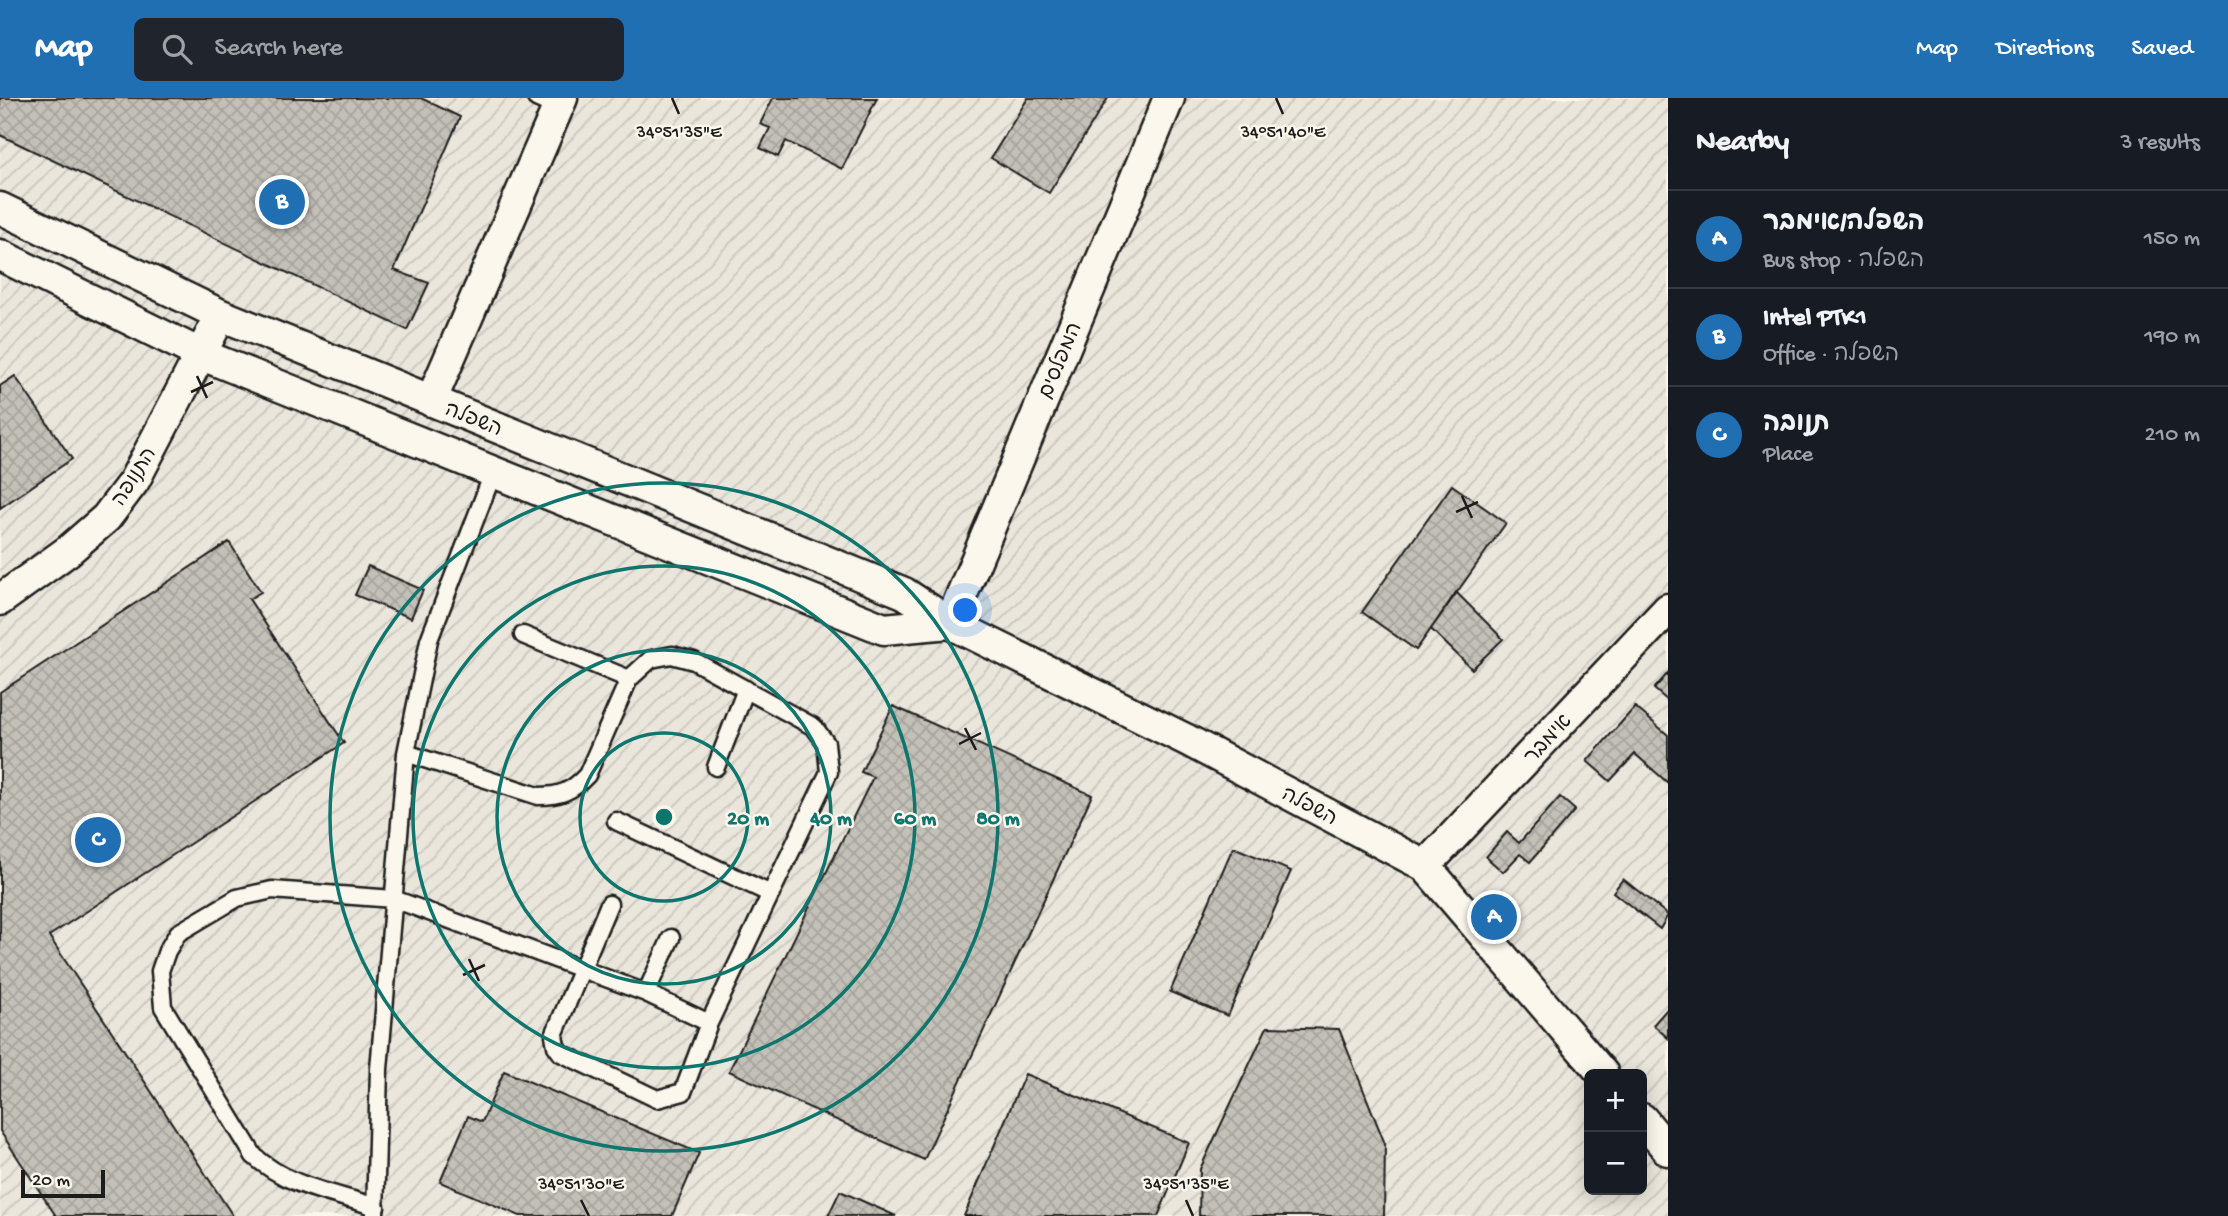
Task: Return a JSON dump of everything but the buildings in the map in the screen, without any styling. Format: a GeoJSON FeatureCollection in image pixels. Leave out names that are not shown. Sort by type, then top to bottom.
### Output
{"type":"FeatureCollection","features":[{"type":"Feature","properties":{"kind":"street","name":"המפלסים"},"geometry":{"type":"LineString","coordinates":[[950,623],[1169,98]]}},
{"type":"Feature","properties":{"kind":"street"},"geometry":{"type":"LineString","coordinates":[[431,401],[552,101]]}},
{"type":"Feature","properties":{"kind":"street","name":"השפלה"},"geometry":{"type":"LineString","coordinates":[[0,208],[221,315],[904,593],[950,623],[1187,740],[1425,866],[1599,1069]]}},
{"type":"Feature","properties":{"kind":"street","name":"השפלה"},"geometry":{"type":"LineString","coordinates":[[0,255],[200,354],[884,629],[950,623]]}},
{"type":"Feature","properties":{"kind":"street","name":"התנופה"},"geometry":{"type":"LineString","coordinates":[[0,600],[68,551],[106,518],[134,481],[221,315]]}},
{"type":"Feature","properties":{"kind":"street","name":"אימבר"},"geometry":{"type":"LineString","coordinates":[[1425,866],[1668,609]]}},
{"type":"Feature","properties":{"kind":"street"},"geometry":{"type":"LineString","coordinates":[[1647,1125],[1668,1150]]}},
{"type":"Feature","properties":{"kind":"lane"},"geometry":{"type":"LineString","coordinates":[[493,472],[429,640],[406,753],[394,899],[379,1069],[375,1211],[274,1174],[254,1156],[163,1007],[160,971],[167,951],[178,933],[237,898],[272,890],[394,899],[646,993],[709,1023]]}},
{"type":"Feature","properties":{"kind":"lane"},"geometry":{"type":"LineString","coordinates":[[523,635],[629,680]]}},
{"type":"Feature","properties":{"kind":"lane"},"geometry":{"type":"LineString","coordinates":[[406,753],[538,796],[560,796],[576,787],[587,775],[629,680],[650,659],[672,655],[694,661],[814,727],[826,743],[829,772],[709,1023],[683,1092],[657,1099],[561,1053],[555,1046],[554,1035],[609,904]]}},
{"type":"Feature","properties":{"kind":"lane"},"geometry":{"type":"LineString","coordinates":[[716,767],[746,689]]}},
{"type":"Feature","properties":{"kind":"lane"},"geometry":{"type":"LineString","coordinates":[[617,821],[771,894]]}},
{"type":"Feature","properties":{"kind":"lane"},"geometry":{"type":"LineString","coordinates":[[646,993],[671,938]]}},
{"type":"Feature","properties":{"kind":"shaded area"},"geometry":{"type":"Polygon","coordinates":[[[0,98],[1668,98],[1668,1216],[0,1216],[0,98]]]}},
{"type":"Feature","properties":{"kind":"place","name":"Intel PTK1"},"geometry":{"type":"Point","coordinates":[282,202]}},
{"type":"Feature","properties":{"kind":"place","name":"תנובה"},"geometry":{"type":"Point","coordinates":[98,840]}},
{"type":"Feature","properties":{"kind":"place","name":"השפלה/אימבר"},"geometry":{"type":"Point","coordinates":[1494,917]}}]}
